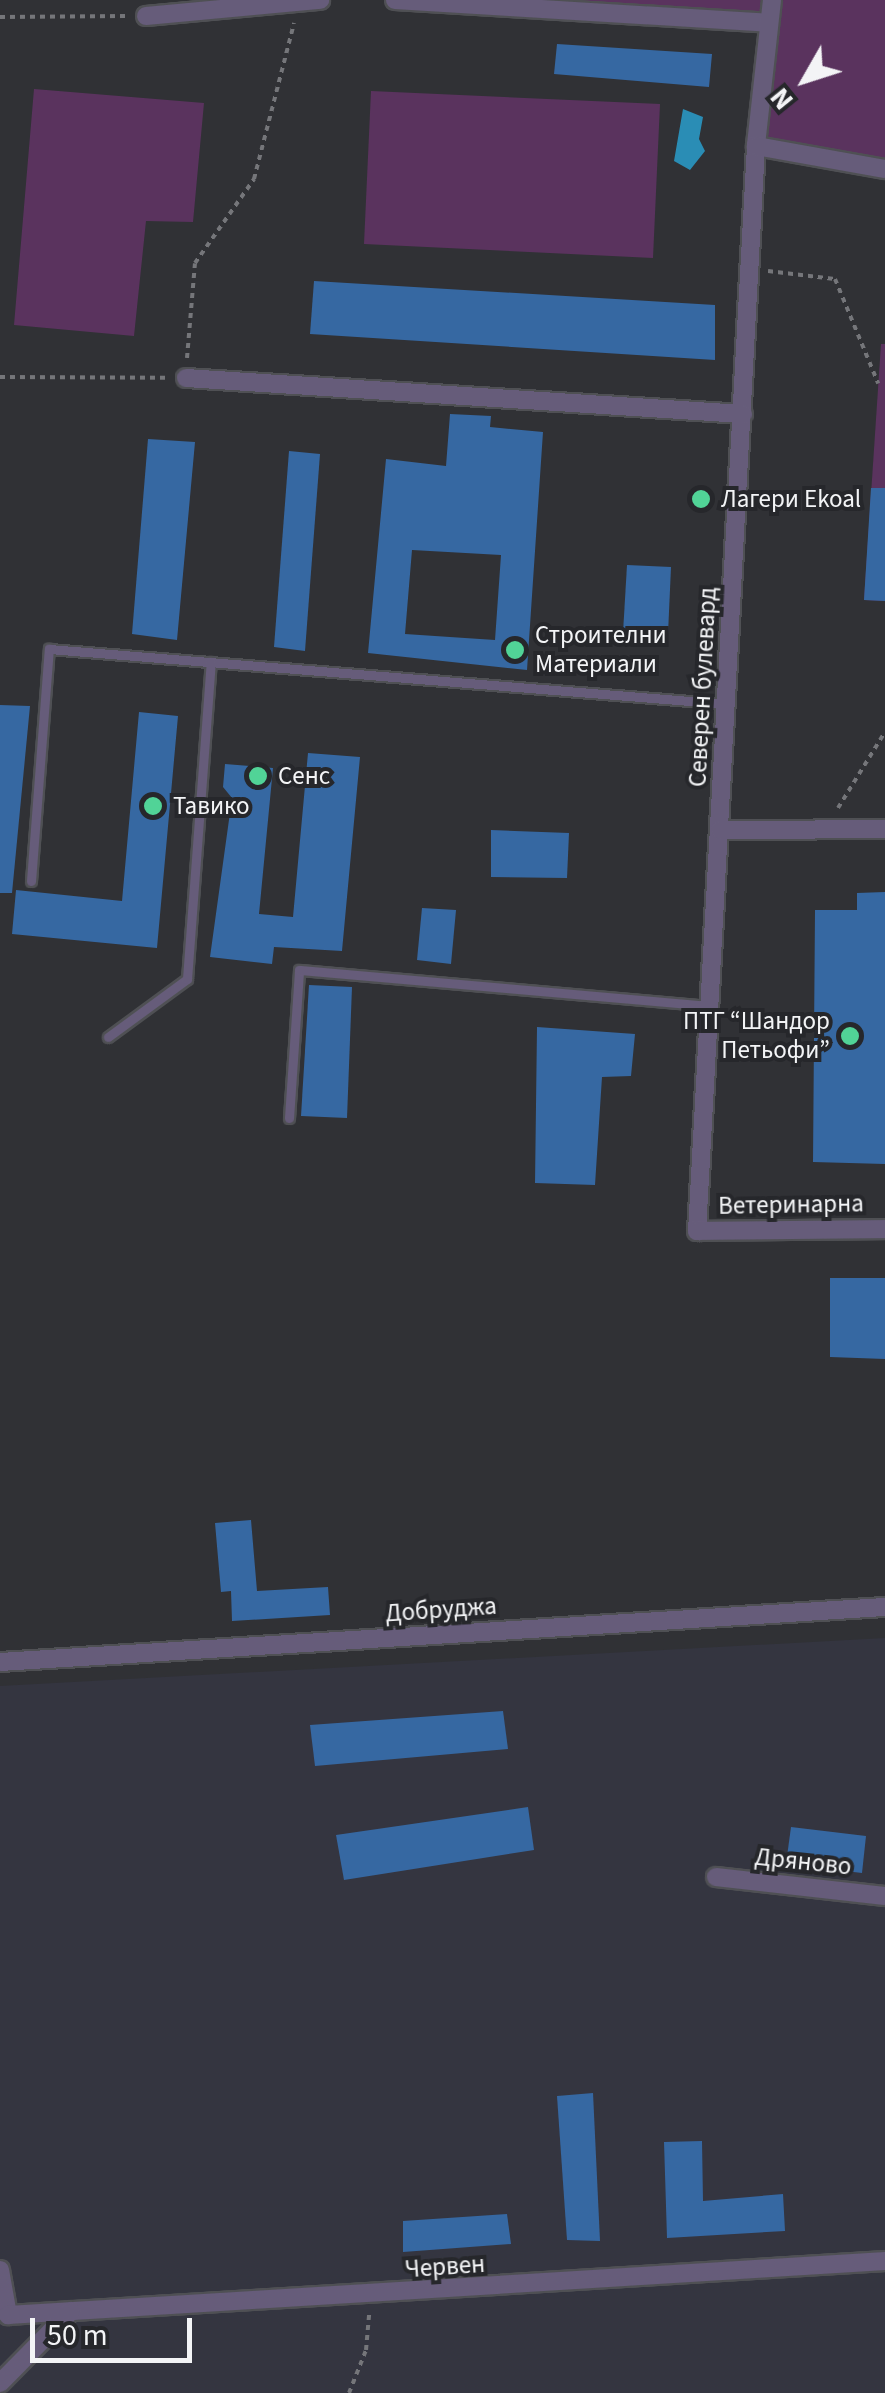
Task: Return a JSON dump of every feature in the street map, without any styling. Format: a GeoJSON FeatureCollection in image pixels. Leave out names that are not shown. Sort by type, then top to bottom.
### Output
{"type":"FeatureCollection","features":[{"type":"Feature","properties":{"kind":"street"},"geometry":{"type":"LineString","coordinates":[[146,16],[317,0]]}},
{"type":"Feature","properties":{"kind":"street"},"geometry":{"type":"LineString","coordinates":[[395,0],[768,23]]}},
{"type":"Feature","properties":{"kind":"street","name":"Северен булевард"},"geometry":{"type":"LineString","coordinates":[[697,1231],[756,146],[772,0]]}},
{"type":"Feature","properties":{"kind":"street"},"geometry":{"type":"LineString","coordinates":[[756,146],[885,169]]}},
{"type":"Feature","properties":{"kind":"street"},"geometry":{"type":"LineString","coordinates":[[186,378],[743,414]]}},
{"type":"Feature","properties":{"kind":"street"},"geometry":{"type":"LineString","coordinates":[[720,830],[885,830]]}},
{"type":"Feature","properties":{"kind":"street","name":"Ветеринарна"},"geometry":{"type":"LineString","coordinates":[[697,1231],[885,1228]]}},
{"type":"Feature","properties":{"kind":"street","name":"Добруджа"},"geometry":{"type":"LineString","coordinates":[[0,1662],[885,1608]]}},
{"type":"Feature","properties":{"kind":"street","name":"Дряново"},"geometry":{"type":"LineString","coordinates":[[716,1877],[885,1896]]}},
{"type":"Feature","properties":{"kind":"street","name":"Червен"},"geometry":{"type":"LineString","coordinates":[[0,2270],[8,2315],[370,2298],[885,2262]]}},
{"type":"Feature","properties":{"kind":"street"},"geometry":{"type":"LineString","coordinates":[[0,2383],[71,2311]]}},
{"type":"Feature","properties":{"kind":"lane"},"geometry":{"type":"LineString","coordinates":[[30,881],[49,649],[726,704]]}},
{"type":"Feature","properties":{"kind":"lane"},"geometry":{"type":"LineString","coordinates":[[108,1037],[187,978],[212,662]]}},
{"type":"Feature","properties":{"kind":"lane"},"geometry":{"type":"LineString","coordinates":[[289,1118],[298,970],[710,1006]]}},
{"type":"Feature","properties":{"kind":"path"},"geometry":{"type":"LineString","coordinates":[[0,378],[186,378],[195,263],[254,179],[288,30],[317,0]]}},
{"type":"Feature","properties":{"kind":"path"},"geometry":{"type":"LineString","coordinates":[[0,17],[146,16]]}},
{"type":"Feature","properties":{"kind":"path"},"geometry":{"type":"LineString","coordinates":[[750,269],[836,279],[878,383]]}},
{"type":"Feature","properties":{"kind":"path"},"geometry":{"type":"LineString","coordinates":[[826,830],[885,732]]}},
{"type":"Feature","properties":{"kind":"path"},"geometry":{"type":"LineString","coordinates":[[348,2393],[366,2350],[370,2298]]}},
{"type":"Feature","properties":{"kind":"shaded area"},"geometry":{"type":"Polygon","coordinates":[[[513,0],[885,0],[885,170],[765,151],[775,17],[513,0]]]}},
{"type":"Feature","properties":{"kind":"shaded area"},"geometry":{"type":"Polygon","coordinates":[[[34,89],[204,103],[193,222],[146,221],[134,336],[14,325],[34,89]]]}},
{"type":"Feature","properties":{"kind":"shaded area"},"geometry":{"type":"Polygon","coordinates":[[[371,91],[660,104],[653,258],[364,244],[371,91]]]}},
{"type":"Feature","properties":{"kind":"shaded area"},"geometry":{"type":"Polygon","coordinates":[[[881,344],[885,344],[885,601],[864,600],[881,344]]]}},
{"type":"Feature","properties":{"kind":"shaded area"},"geometry":{"type":"Polygon","coordinates":[[[885,1638],[885,2393],[0,2393],[0,1686],[885,1638]]]}},
{"type":"Feature","properties":{"kind":"water"},"geometry":{"type":"Polygon","coordinates":[[[683,109],[703,117],[699,139],[705,151],[690,170],[674,161],[683,109]]]}},
{"type":"Feature","properties":{"kind":"building"},"geometry":{"type":"Polygon","coordinates":[[[557,44],[712,54],[709,87],[554,74],[557,44]]]}},
{"type":"Feature","properties":{"kind":"building"},"geometry":{"type":"Polygon","coordinates":[[[314,281],[715,305],[715,360],[310,334],[314,281]]]}},
{"type":"Feature","properties":{"kind":"building"},"geometry":{"type":"Polygon","coordinates":[[[450,414],[491,416],[490,427],[543,432],[527,670],[368,653],[386,459],[446,466],[450,414]],[[412,550],[405,634],[495,640],[501,555],[412,550]]]}},
{"type":"Feature","properties":{"kind":"building"},"geometry":{"type":"Polygon","coordinates":[[[148,439],[195,442],[177,640],[132,634],[148,439]]]}},
{"type":"Feature","properties":{"kind":"building"},"geometry":{"type":"Polygon","coordinates":[[[289,451],[320,454],[305,651],[274,647],[289,451]]]}},
{"type":"Feature","properties":{"kind":"building"},"geometry":{"type":"Polygon","coordinates":[[[871,488],[885,488],[885,601],[864,600],[871,488]]]}},
{"type":"Feature","properties":{"kind":"building"},"geometry":{"type":"Polygon","coordinates":[[[627,565],[671,567],[668,634],[623,633],[627,565]]]}},
{"type":"Feature","properties":{"kind":"building"},"geometry":{"type":"Polygon","coordinates":[[[0,705],[30,706],[12,893],[0,893],[0,705]]]}},
{"type":"Feature","properties":{"kind":"building"},"geometry":{"type":"Polygon","coordinates":[[[139,712],[178,716],[157,948],[12,934],[16,890],[122,901],[139,712]]]}},
{"type":"Feature","properties":{"kind":"building"},"geometry":{"type":"Polygon","coordinates":[[[308,753],[360,757],[342,951],[274,947],[272,964],[210,957],[232,798],[223,787],[225,764],[273,768],[259,914],[293,917],[308,753]]]}},
{"type":"Feature","properties":{"kind":"building"},"geometry":{"type":"Polygon","coordinates":[[[491,830],[569,833],[567,878],[491,877],[491,830]]]}},
{"type":"Feature","properties":{"kind":"building","name":"ПТГ “Шандор Петьофи”"},"geometry":{"type":"Polygon","coordinates":[[[885,892],[885,1164],[813,1162],[815,910],[857,910],[857,893],[885,892]]]}},
{"type":"Feature","properties":{"kind":"building"},"geometry":{"type":"Polygon","coordinates":[[[422,908],[456,910],[451,964],[417,960],[422,908]]]}},
{"type":"Feature","properties":{"kind":"building"},"geometry":{"type":"Polygon","coordinates":[[[309,985],[352,987],[347,1118],[301,1116],[309,985]]]}},
{"type":"Feature","properties":{"kind":"building"},"geometry":{"type":"Polygon","coordinates":[[[537,1027],[635,1034],[631,1076],[602,1077],[595,1185],[535,1183],[537,1027]]]}},
{"type":"Feature","properties":{"kind":"building"},"geometry":{"type":"Polygon","coordinates":[[[830,1278],[885,1278],[885,1359],[830,1357],[830,1278]]]}},
{"type":"Feature","properties":{"kind":"building"},"geometry":{"type":"Polygon","coordinates":[[[251,1520],[257,1591],[328,1587],[330,1615],[232,1621],[231,1591],[221,1592],[215,1523],[251,1520]]]}},
{"type":"Feature","properties":{"kind":"building"},"geometry":{"type":"Polygon","coordinates":[[[503,1711],[508,1749],[315,1766],[310,1725],[503,1711]]]}},
{"type":"Feature","properties":{"kind":"building"},"geometry":{"type":"Polygon","coordinates":[[[528,1807],[534,1850],[344,1880],[336,1835],[528,1807]]]}},
{"type":"Feature","properties":{"kind":"building"},"geometry":{"type":"Polygon","coordinates":[[[791,1827],[866,1836],[862,1873],[786,1864],[791,1827]]]}},
{"type":"Feature","properties":{"kind":"building"},"geometry":{"type":"Polygon","coordinates":[[[593,2093],[600,2241],[567,2240],[557,2096],[593,2093]]]}},
{"type":"Feature","properties":{"kind":"building"},"geometry":{"type":"Polygon","coordinates":[[[702,2141],[703,2201],[783,2194],[785,2231],[667,2238],[664,2142],[702,2141]]]}},
{"type":"Feature","properties":{"kind":"building"},"geometry":{"type":"Polygon","coordinates":[[[507,2214],[511,2244],[403,2252],[403,2221],[507,2214]]]}},
{"type":"Feature","properties":{"kind":"place","name":"Лагери Ekoal"},"geometry":{"type":"Point","coordinates":[701,499]}},
{"type":"Feature","properties":{"kind":"place","name":"Строителни Материали"},"geometry":{"type":"Point","coordinates":[515,650]}},
{"type":"Feature","properties":{"kind":"place","name":"Сенс"},"geometry":{"type":"Point","coordinates":[258,776]}},
{"type":"Feature","properties":{"kind":"place","name":"Тавико"},"geometry":{"type":"Point","coordinates":[153,806]}},
{"type":"Feature","properties":{"kind":"place","name":"ПТГ “Шандор Петьофи”"},"geometry":{"type":"Point","coordinates":[850,1036]}}]}
